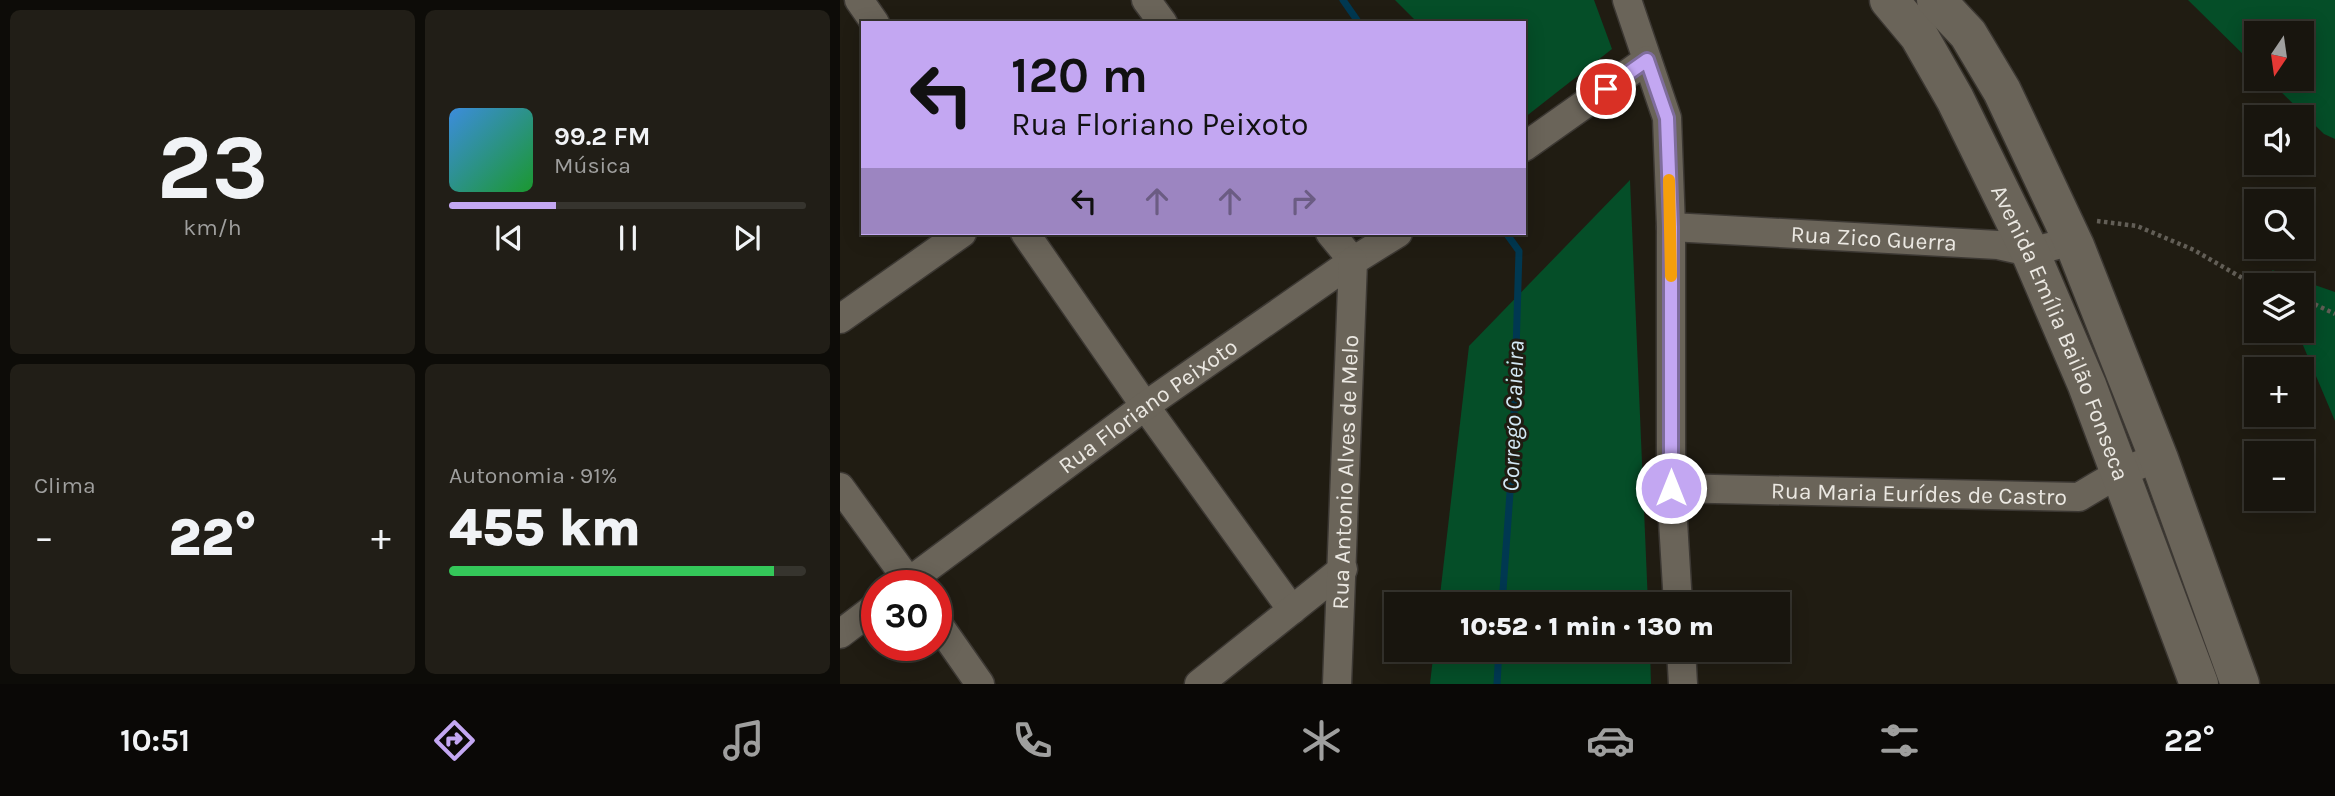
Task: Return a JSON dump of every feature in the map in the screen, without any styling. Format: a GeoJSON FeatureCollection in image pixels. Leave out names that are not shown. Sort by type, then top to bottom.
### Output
{"type":"FeatureCollection","features":[{"type":"Feature","properties":{"kind":"street"},"geometry":{"type":"LineString","coordinates":[[859,0],[874,21]]}},
{"type":"Feature","properties":{"kind":"street"},"geometry":{"type":"LineString","coordinates":[[1146,0],[1162,21]]}},
{"type":"Feature","properties":{"kind":"street"},"geometry":{"type":"LineString","coordinates":[[1627,0],[1667,118],[1671,227],[1671,488],[1677,592]]}},
{"type":"Feature","properties":{"kind":"street","name":"Avenida Emília Bailão Fonseca"},"geometry":{"type":"LineString","coordinates":[[1889,0],[1919,36],[1955,99],[2030,252],[2087,385],[2199,684]]}},
{"type":"Feature","properties":{"kind":"street","name":"Avenida Emília Bailão Fonseca"},"geometry":{"type":"LineString","coordinates":[[1936,0],[1968,34],[2002,91],[2067,229],[2159,459],[2240,684]]}},
{"type":"Feature","properties":{"kind":"street"},"geometry":{"type":"LineString","coordinates":[[1526,146],[1647,60]]}},
{"type":"Feature","properties":{"kind":"street","name":"Rua Zico Guerra"},"geometry":{"type":"LineString","coordinates":[[1671,227],[1998,245],[2030,252],[2067,229]]}},
{"type":"Feature","properties":{"kind":"street"},"geometry":{"type":"LineString","coordinates":[[840,319],[959,235]]}},
{"type":"Feature","properties":{"kind":"street"},"geometry":{"type":"LineString","coordinates":[[1026,235],[1292,610]]}},
{"type":"Feature","properties":{"kind":"street"},"geometry":{"type":"LineString","coordinates":[[1332,235],[1353,261]]}},
{"type":"Feature","properties":{"kind":"street","name":"Rua Floriano Peixoto"},"geometry":{"type":"LineString","coordinates":[[928,570],[1146,406],[1353,261],[1395,235]]}},
{"type":"Feature","properties":{"kind":"street","name":"Rua Antonio Alves de Melo"},"geometry":{"type":"LineString","coordinates":[[1337,684],[1353,261]]}},
{"type":"Feature","properties":{"kind":"street","name":"Rua Maria Eurídes de Castro"},"geometry":{"type":"LineString","coordinates":[[1671,488],[2080,496],[2145,461],[2159,459]]}},
{"type":"Feature","properties":{"kind":"street"},"geometry":{"type":"LineString","coordinates":[[840,487],[898,570]]}},
{"type":"Feature","properties":{"kind":"street"},"geometry":{"type":"LineString","coordinates":[[1199,684],[1343,569]]}},
{"type":"Feature","properties":{"kind":"street"},"geometry":{"type":"LineString","coordinates":[[840,634],[861,618]]}},
{"type":"Feature","properties":{"kind":"street"},"geometry":{"type":"LineString","coordinates":[[952,644],[980,684]]}},
{"type":"Feature","properties":{"kind":"street"},"geometry":{"type":"LineString","coordinates":[[1682,662],[1683,684]]}},
{"type":"Feature","properties":{"kind":"path"},"geometry":{"type":"LineString","coordinates":[[2067,229],[2137,226],[2194,250],[2244,279]]}},
{"type":"Feature","properties":{"kind":"path"},"geometry":{"type":"LineString","coordinates":[[2314,304],[2335,314]]}},
{"type":"Feature","properties":{"kind":"green space"},"geometry":{"type":"Polygon","coordinates":[[[1395,0],[1594,0],[1612,49],[1526,116],[1526,21],[1416,21],[1395,0]]]}},
{"type":"Feature","properties":{"kind":"green space"},"geometry":{"type":"Polygon","coordinates":[[[2188,0],[2335,0],[2335,139],[2324,134],[2314,124],[2314,105],[2294,105],[2280,91],[2314,91],[2314,21],[2244,21],[2244,55],[2188,0]]]}},
{"type":"Feature","properties":{"kind":"green space"},"geometry":{"type":"Polygon","coordinates":[[[1630,180],[1647,592],[1440,592],[1469,346],[1630,180]]]}},
{"type":"Feature","properties":{"kind":"green space"},"geometry":{"type":"Polygon","coordinates":[[[2314,285],[2335,292],[2335,421],[2314,371],[2314,357],[2308,357],[2302,343],[2314,343],[2314,285]]]}},
{"type":"Feature","properties":{"kind":"green space"},"geometry":{"type":"Polygon","coordinates":[[[1433,662],[1650,662],[1651,684],[1430,684],[1433,662]]]}},
{"type":"Feature","properties":{"kind":"waterway","name":"Corrego Caieira"},"geometry":{"type":"LineString","coordinates":[[1343,0],[1358,21]]}},
{"type":"Feature","properties":{"kind":"waterway","name":"Corrego Caieira"},"geometry":{"type":"LineString","coordinates":[[1503,592],[1513,451],[1519,251],[1507,235]]}},
{"type":"Feature","properties":{"kind":"waterway","name":"Corrego Caieira"},"geometry":{"type":"LineString","coordinates":[[1497,684],[1498,662]]}},
{"type":"Feature","properties":{"kind":"slow traffic"},"geometry":{"type":"LineString","coordinates":[[1669,180],[1671,276]]}},
{"type":"Feature","properties":{"kind":"route"},"geometry":{"type":"LineString","coordinates":[[1606,89],[1647,60],[1667,118],[1671,227],[1671,488]]}}]}
